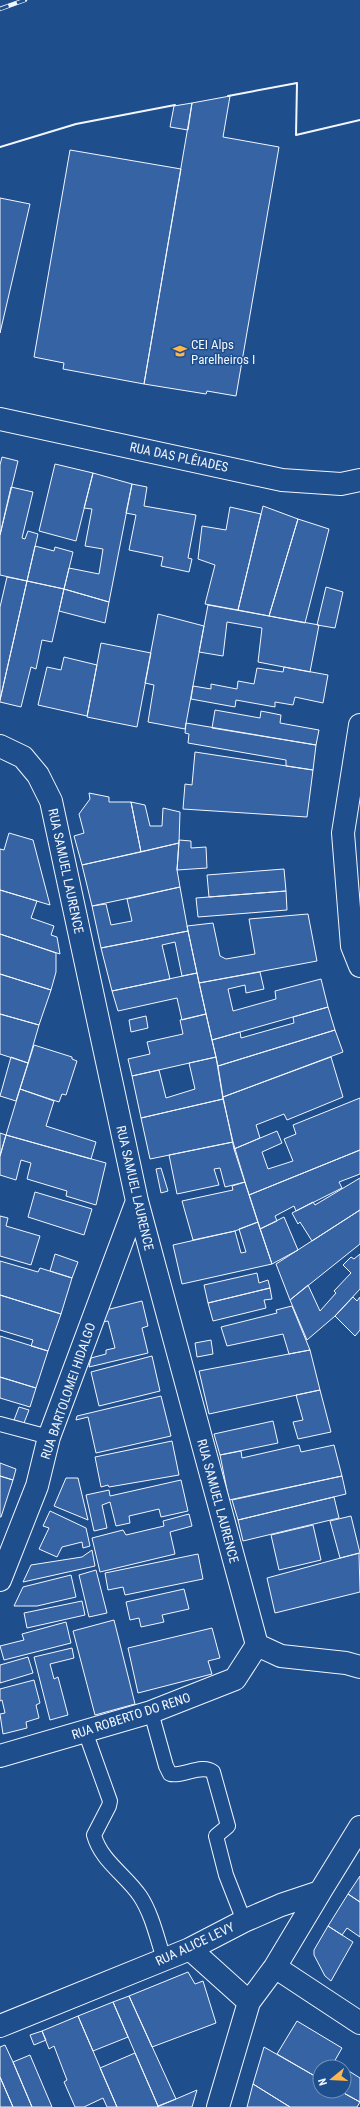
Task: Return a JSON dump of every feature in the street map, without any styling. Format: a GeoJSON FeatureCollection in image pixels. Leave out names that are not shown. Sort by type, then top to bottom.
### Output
{"type":"FeatureCollection","features":[{"type":"Feature","properties":{"kind":"street","name":"RUA DAS PLÊIADES"},"geometry":{"type":"LineString","coordinates":[[0,419],[282,480],[350,482]]}},
{"type":"Feature","properties":{"kind":"street"},"geometry":{"type":"LineString","coordinates":[[350,482],[360,494]]}},
{"type":"Feature","properties":{"kind":"street"},"geometry":{"type":"LineString","coordinates":[[358,952],[343,833],[360,725]]}},
{"type":"Feature","properties":{"kind":"street","name":"RUA SAMUEL LAURENCE"},"geometry":{"type":"LineString","coordinates":[[0,746],[23,757],[38,775],[51,801],[137,1201],[257,1645]]}},
{"type":"Feature","properties":{"kind":"street","name":"RUA BARTOLOMEI HIDALGO"},"geometry":{"type":"LineString","coordinates":[[0,1580],[37,1486],[49,1437],[137,1201]]}},
{"type":"Feature","properties":{"kind":"street"},"geometry":{"type":"LineString","coordinates":[[257,1645],[281,1656],[346,1663],[360,1667]]}},
{"type":"Feature","properties":{"kind":"street","name":"RUA ROBERTO DO RENO"},"geometry":{"type":"LineString","coordinates":[[0,1756],[152,1712],[235,1679],[257,1645]]}},
{"type":"Feature","properties":{"kind":"street"},"geometry":{"type":"LineString","coordinates":[[218,2107],[249,2002],[275,1967],[360,1827]]}},
{"type":"Feature","properties":{"kind":"street","name":"RUA ALICE LEVY"},"geometry":{"type":"LineString","coordinates":[[0,2026],[190,1948],[244,1921],[281,1905],[320,1892]]}},
{"type":"Feature","properties":{"kind":"street"},"geometry":{"type":"LineString","coordinates":[[190,1948],[249,2002]]}},
{"type":"Feature","properties":{"kind":"street"},"geometry":{"type":"LineString","coordinates":[[275,1967],[360,2023]]}},
{"type":"Feature","properties":{"kind":"lane"},"geometry":{"type":"LineString","coordinates":[[0,1424],[49,1437]]}},
{"type":"Feature","properties":{"kind":"lane"},"geometry":{"type":"LineString","coordinates":[[152,1712],[166,1766],[170,1774],[178,1776],[203,1769],[209,1769],[213,1772],[228,1826],[216,1836],[219,1853],[244,1921]]}},
{"type":"Feature","properties":{"kind":"lane"},"geometry":{"type":"LineString","coordinates":[[85,1732],[110,1801],[109,1806],[94,1835],[98,1846],[135,1888],[144,1902],[164,1959]]}},
{"type":"Feature","properties":{"kind":"building"},"geometry":{"type":"Polygon","coordinates":[[[230,96],[223,137],[279,147],[236,396],[207,391],[206,394],[144,384],[192,103],[230,96]]]}},
{"type":"Feature","properties":{"kind":"building"},"geometry":{"type":"Polygon","coordinates":[[[192,103],[188,130],[170,127],[174,106],[192,103]]]}},
{"type":"Feature","properties":{"kind":"building"},"geometry":{"type":"Polygon","coordinates":[[[70,150],[181,169],[144,384],[63,369],[64,363],[34,357],[70,150]]]}},
{"type":"Feature","properties":{"kind":"building"},"geometry":{"type":"Polygon","coordinates":[[[0,198],[30,204],[0,333],[0,198]]]}},
{"type":"Feature","properties":{"kind":"building"},"geometry":{"type":"Polygon","coordinates":[[[2,457],[18,461],[0,535],[0,465],[2,457]]]}},
{"type":"Feature","properties":{"kind":"building"},"geometry":{"type":"Polygon","coordinates":[[[55,464],[93,473],[76,541],[39,531],[55,464]]]}},
{"type":"Feature","properties":{"kind":"building"},"geometry":{"type":"Polygon","coordinates":[[[93,473],[132,484],[109,602],[64,589],[69,568],[99,574],[103,549],[85,546],[92,509],[84,508],[93,473]]]}},
{"type":"Feature","properties":{"kind":"building"},"geometry":{"type":"Polygon","coordinates":[[[132,484],[147,487],[144,506],[196,515],[188,558],[192,559],[189,572],[161,566],[163,557],[129,550],[136,515],[126,513],[132,484]]]}},
{"type":"Feature","properties":{"kind":"building"},"geometry":{"type":"Polygon","coordinates":[[[11,487],[33,492],[22,538],[25,539],[28,531],[38,534],[27,581],[0,575],[0,535],[11,487]]]}},
{"type":"Feature","properties":{"kind":"building"},"geometry":{"type":"Polygon","coordinates":[[[263,506],[298,519],[269,616],[238,610],[263,506]]]}},
{"type":"Feature","properties":{"kind":"building"},"geometry":{"type":"Polygon","coordinates":[[[230,507],[261,514],[238,610],[205,604],[215,565],[198,559],[202,526],[226,530],[230,507]]]}},
{"type":"Feature","properties":{"kind":"building"},"geometry":{"type":"Polygon","coordinates":[[[298,519],[329,529],[305,623],[269,616],[298,519]]]}},
{"type":"Feature","properties":{"kind":"building"},"geometry":{"type":"Polygon","coordinates":[[[35,546],[54,551],[55,547],[73,552],[64,589],[27,581],[35,546]]]}},
{"type":"Feature","properties":{"kind":"building"},"geometry":{"type":"Polygon","coordinates":[[[7,577],[27,581],[0,700],[0,607],[7,577]]]}},
{"type":"Feature","properties":{"kind":"building"},"geometry":{"type":"Polygon","coordinates":[[[27,581],[64,589],[52,642],[42,640],[36,669],[31,667],[21,707],[0,702],[0,700],[27,581]]]}},
{"type":"Feature","properties":{"kind":"building"},"geometry":{"type":"Polygon","coordinates":[[[326,587],[343,592],[335,628],[317,625],[326,587]]]}},
{"type":"Feature","properties":{"kind":"building"},"geometry":{"type":"Polygon","coordinates":[[[64,589],[109,602],[105,623],[59,611],[64,589]]]}},
{"type":"Feature","properties":{"kind":"building"},"geometry":{"type":"Polygon","coordinates":[[[208,605],[319,625],[310,672],[258,662],[262,628],[227,622],[223,656],[199,652],[208,605]]]}},
{"type":"Feature","properties":{"kind":"building"},"geometry":{"type":"Polygon","coordinates":[[[158,614],[204,626],[185,729],[148,722],[154,685],[145,683],[158,614]]]}},
{"type":"Feature","properties":{"kind":"building"},"geometry":{"type":"Polygon","coordinates":[[[101,643],[151,653],[137,727],[87,717],[101,643]]]}},
{"type":"Feature","properties":{"kind":"building"},"geometry":{"type":"Polygon","coordinates":[[[64,657],[97,665],[87,716],[38,705],[47,667],[61,670],[64,657]]]}},
{"type":"Feature","properties":{"kind":"building"},"geometry":{"type":"Polygon","coordinates":[[[284,667],[328,675],[323,703],[295,697],[293,705],[275,702],[275,707],[236,700],[235,707],[191,699],[193,686],[211,689],[211,684],[237,689],[238,681],[254,684],[257,668],[283,672],[284,667]]]}},
{"type":"Feature","properties":{"kind":"building"},"geometry":{"type":"Polygon","coordinates":[[[215,710],[260,718],[261,711],[281,715],[280,723],[319,730],[316,745],[212,728],[215,710]]]}},
{"type":"Feature","properties":{"kind":"building"},"geometry":{"type":"Polygon","coordinates":[[[186,723],[316,745],[313,770],[286,766],[286,760],[188,743],[189,734],[185,733],[186,723]]]}},
{"type":"Feature","properties":{"kind":"building"},"geometry":{"type":"Polygon","coordinates":[[[195,752],[313,770],[307,817],[183,809],[185,784],[192,785],[195,752]]]}},
{"type":"Feature","properties":{"kind":"building"},"geometry":{"type":"Polygon","coordinates":[[[89,793],[109,797],[109,802],[131,802],[141,852],[82,865],[74,836],[84,833],[79,814],[90,799],[89,793]]]}},
{"type":"Feature","properties":{"kind":"building"},"geometry":{"type":"Polygon","coordinates":[[[131,802],[145,805],[150,826],[162,826],[163,808],[180,812],[179,843],[141,852],[131,802]]]}},
{"type":"Feature","properties":{"kind":"building"},"geometry":{"type":"Polygon","coordinates":[[[9,833],[33,840],[50,905],[0,890],[0,849],[4,850],[9,833]]]}},
{"type":"Feature","properties":{"kind":"building"},"geometry":{"type":"Polygon","coordinates":[[[179,840],[191,841],[191,848],[206,847],[207,868],[177,870],[179,840]]]}},
{"type":"Feature","properties":{"kind":"building"},"geometry":{"type":"Polygon","coordinates":[[[179,843],[177,870],[180,887],[92,906],[82,865],[179,843]]]}},
{"type":"Feature","properties":{"kind":"building"},"geometry":{"type":"Polygon","coordinates":[[[284,869],[286,891],[209,897],[207,875],[284,869]]]}},
{"type":"Feature","properties":{"kind":"building"},"geometry":{"type":"Polygon","coordinates":[[[180,887],[188,931],[101,948],[92,906],[106,904],[111,925],[132,921],[127,899],[180,887]]]}},
{"type":"Feature","properties":{"kind":"building"},"geometry":{"type":"Polygon","coordinates":[[[0,890],[37,901],[31,918],[54,926],[51,935],[57,937],[60,954],[0,934],[0,890]]]}},
{"type":"Feature","properties":{"kind":"building"},"geometry":{"type":"Polygon","coordinates":[[[286,891],[287,910],[198,917],[196,898],[286,891]]]}},
{"type":"Feature","properties":{"kind":"building"},"geometry":{"type":"Polygon","coordinates":[[[308,914],[317,961],[199,983],[187,926],[213,923],[220,956],[226,959],[255,954],[249,919],[308,914]]]}},
{"type":"Feature","properties":{"kind":"building"},"geometry":{"type":"Polygon","coordinates":[[[188,931],[197,973],[182,976],[175,942],[162,945],[170,979],[112,991],[101,948],[188,931]]]}},
{"type":"Feature","properties":{"kind":"building"},"geometry":{"type":"Polygon","coordinates":[[[0,934],[56,953],[56,972],[51,990],[0,974],[0,934]]]}},
{"type":"Feature","properties":{"kind":"building"},"geometry":{"type":"Polygon","coordinates":[[[260,972],[264,989],[246,993],[245,985],[228,989],[233,1011],[276,999],[275,991],[321,979],[328,1007],[212,1040],[199,983],[260,972]]]}},
{"type":"Feature","properties":{"kind":"building"},"geometry":{"type":"Polygon","coordinates":[[[197,973],[206,1014],[182,1020],[177,998],[118,1011],[112,991],[197,973]]]}},
{"type":"Feature","properties":{"kind":"building"},"geometry":{"type":"Polygon","coordinates":[[[0,974],[51,990],[39,1025],[0,1014],[0,974]]]}},
{"type":"Feature","properties":{"kind":"building"},"geometry":{"type":"Polygon","coordinates":[[[328,1007],[335,1030],[218,1066],[212,1040],[240,1032],[241,1038],[294,1023],[293,1017],[328,1007]]]}},
{"type":"Feature","properties":{"kind":"building"},"geometry":{"type":"Polygon","coordinates":[[[0,1014],[39,1025],[28,1063],[0,1054],[0,1014]]]}},
{"type":"Feature","properties":{"kind":"building"},"geometry":{"type":"Polygon","coordinates":[[[206,1014],[216,1057],[132,1076],[128,1059],[150,1054],[147,1042],[183,1034],[180,1020],[206,1014]]]}},
{"type":"Feature","properties":{"kind":"building"},"geometry":{"type":"Polygon","coordinates":[[[146,1016],[148,1028],[131,1032],[129,1020],[146,1016]]]}},
{"type":"Feature","properties":{"kind":"building"},"geometry":{"type":"Polygon","coordinates":[[[335,1030],[343,1052],[223,1097],[218,1066],[335,1030]]]}},
{"type":"Feature","properties":{"kind":"building"},"geometry":{"type":"Polygon","coordinates":[[[34,1045],[72,1057],[72,1059],[77,1061],[66,1095],[62,1094],[59,1102],[20,1089],[34,1045]]]}},
{"type":"Feature","properties":{"kind":"building"},"geometry":{"type":"Polygon","coordinates":[[[11,1057],[28,1063],[16,1101],[0,1096],[11,1057]]]}},
{"type":"Feature","properties":{"kind":"building"},"geometry":{"type":"Polygon","coordinates":[[[216,1057],[223,1099],[141,1118],[132,1076],[159,1070],[166,1098],[195,1089],[189,1063],[216,1057]]]}},
{"type":"Feature","properties":{"kind":"building"},"geometry":{"type":"Polygon","coordinates":[[[331,1057],[343,1097],[287,1120],[284,1114],[256,1125],[260,1138],[234,1149],[223,1097],[331,1057]]]}},
{"type":"Feature","properties":{"kind":"building"},"geometry":{"type":"Polygon","coordinates":[[[20,1089],[54,1101],[46,1126],[96,1142],[91,1159],[6,1135],[20,1089]]]}},
{"type":"Feature","properties":{"kind":"building"},"geometry":{"type":"Polygon","coordinates":[[[360,1098],[360,1150],[249,1195],[234,1149],[277,1131],[282,1143],[262,1152],[268,1169],[293,1161],[284,1139],[296,1134],[293,1125],[360,1098]]]}},
{"type":"Feature","properties":{"kind":"building"},"geometry":{"type":"Polygon","coordinates":[[[223,1099],[233,1142],[150,1159],[141,1118],[223,1099]]]}},
{"type":"Feature","properties":{"kind":"building"},"geometry":{"type":"Polygon","coordinates":[[[0,1133],[6,1135],[0,1156],[0,1133]]]}},
{"type":"Feature","properties":{"kind":"building"},"geometry":{"type":"Polygon","coordinates":[[[6,1135],[106,1163],[96,1205],[66,1196],[67,1191],[27,1179],[31,1163],[21,1160],[16,1180],[0,1175],[0,1156],[6,1135]]]}},
{"type":"Feature","properties":{"kind":"building"},"geometry":{"type":"Polygon","coordinates":[[[233,1142],[245,1182],[225,1187],[220,1168],[214,1169],[219,1185],[177,1194],[169,1155],[233,1142]]]}},
{"type":"Feature","properties":{"kind":"building"},"geometry":{"type":"Polygon","coordinates":[[[360,1150],[360,1174],[339,1182],[342,1188],[296,1211],[294,1206],[275,1216],[277,1221],[260,1229],[249,1195],[360,1150]]]}},
{"type":"Feature","properties":{"kind":"building"},"geometry":{"type":"Polygon","coordinates":[[[161,1168],[168,1191],[161,1193],[156,1169],[161,1168]]]}},
{"type":"Feature","properties":{"kind":"building"},"geometry":{"type":"Polygon","coordinates":[[[360,1178],[360,1210],[312,1241],[300,1222],[298,1224],[292,1213],[313,1202],[315,1205],[360,1178]]]}},
{"type":"Feature","properties":{"kind":"building"},"geometry":{"type":"Polygon","coordinates":[[[245,1182],[258,1222],[235,1231],[193,1240],[182,1201],[233,1190],[232,1186],[245,1182]]]}},
{"type":"Feature","properties":{"kind":"building"},"geometry":{"type":"Polygon","coordinates":[[[35,1192],[92,1209],[84,1235],[28,1217],[35,1192]]]}},
{"type":"Feature","properties":{"kind":"building"},"geometry":{"type":"Polygon","coordinates":[[[360,1210],[360,1244],[290,1300],[276,1264],[360,1210]]]}},
{"type":"Feature","properties":{"kind":"building"},"geometry":{"type":"Polygon","coordinates":[[[0,1216],[8,1218],[6,1226],[40,1236],[31,1265],[0,1256],[0,1216]]]}},
{"type":"Feature","properties":{"kind":"building"},"geometry":{"type":"Polygon","coordinates":[[[284,1217],[298,1250],[272,1264],[260,1229],[284,1217]]]}},
{"type":"Feature","properties":{"kind":"building"},"geometry":{"type":"Polygon","coordinates":[[[258,1222],[272,1264],[182,1284],[173,1245],[235,1231],[241,1253],[246,1252],[239,1229],[258,1222]]]}},
{"type":"Feature","properties":{"kind":"building"},"geometry":{"type":"Polygon","coordinates":[[[55,1254],[78,1262],[72,1278],[50,1271],[55,1254]]]}},
{"type":"Feature","properties":{"kind":"building"},"geometry":{"type":"Polygon","coordinates":[[[360,1254],[360,1289],[335,1316],[307,1340],[290,1300],[308,1285],[320,1311],[336,1293],[334,1291],[351,1273],[343,1265],[351,1257],[354,1259],[360,1254]]]}},
{"type":"Feature","properties":{"kind":"building"},"geometry":{"type":"Polygon","coordinates":[[[0,1261],[38,1272],[40,1268],[72,1278],[61,1314],[0,1295],[0,1261]]]}},
{"type":"Feature","properties":{"kind":"building"},"geometry":{"type":"Polygon","coordinates":[[[257,1273],[259,1283],[268,1280],[270,1288],[208,1303],[204,1285],[257,1273]]]}},
{"type":"Feature","properties":{"kind":"building"},"geometry":{"type":"Polygon","coordinates":[[[270,1288],[272,1299],[264,1300],[266,1308],[213,1321],[208,1303],[270,1288]]]}},
{"type":"Feature","properties":{"kind":"building"},"geometry":{"type":"Polygon","coordinates":[[[0,1295],[61,1314],[48,1351],[31,1346],[33,1340],[0,1330],[0,1295]]]}},
{"type":"Feature","properties":{"kind":"building"},"geometry":{"type":"Polygon","coordinates":[[[353,1297],[357,1301],[360,1297],[360,1330],[355,1336],[335,1316],[353,1297]]]}},
{"type":"Feature","properties":{"kind":"building"},"geometry":{"type":"Polygon","coordinates":[[[142,1301],[148,1326],[142,1328],[148,1353],[89,1367],[91,1358],[106,1354],[106,1350],[115,1348],[108,1321],[102,1322],[106,1310],[142,1301]]]}},
{"type":"Feature","properties":{"kind":"building"},"geometry":{"type":"Polygon","coordinates":[[[292,1306],[310,1350],[289,1354],[283,1334],[227,1346],[221,1327],[277,1313],[276,1310],[292,1306]]]}},
{"type":"Feature","properties":{"kind":"building"},"geometry":{"type":"Polygon","coordinates":[[[0,1336],[48,1351],[36,1388],[0,1377],[0,1336]]]}},
{"type":"Feature","properties":{"kind":"building"},"geometry":{"type":"Polygon","coordinates":[[[211,1340],[213,1354],[197,1357],[195,1343],[211,1340]]]}},
{"type":"Feature","properties":{"kind":"building"},"geometry":{"type":"Polygon","coordinates":[[[310,1350],[320,1390],[209,1414],[199,1371],[310,1350]]]}},
{"type":"Feature","properties":{"kind":"building"},"geometry":{"type":"Polygon","coordinates":[[[152,1356],[160,1391],[99,1406],[91,1372],[152,1356]]]}},
{"type":"Feature","properties":{"kind":"building"},"geometry":{"type":"Polygon","coordinates":[[[0,1377],[36,1388],[30,1407],[0,1398],[0,1377]]]}},
{"type":"Feature","properties":{"kind":"building"},"geometry":{"type":"Polygon","coordinates":[[[320,1390],[331,1432],[298,1439],[293,1422],[303,1420],[296,1395],[320,1390]]]}},
{"type":"Feature","properties":{"kind":"building"},"geometry":{"type":"Polygon","coordinates":[[[161,1396],[171,1436],[96,1453],[88,1417],[76,1420],[77,1416],[161,1396]]]}},
{"type":"Feature","properties":{"kind":"building"},"geometry":{"type":"Polygon","coordinates":[[[19,1407],[29,1410],[24,1423],[14,1420],[19,1407]]]}},
{"type":"Feature","properties":{"kind":"building"},"geometry":{"type":"Polygon","coordinates":[[[273,1421],[278,1443],[220,1455],[214,1434],[273,1421]]]}},
{"type":"Feature","properties":{"kind":"building"},"geometry":{"type":"Polygon","coordinates":[[[172,1441],[179,1475],[109,1487],[108,1485],[101,1487],[95,1457],[172,1441]]]}},
{"type":"Feature","properties":{"kind":"building"},"geometry":{"type":"Polygon","coordinates":[[[299,1445],[301,1452],[334,1445],[342,1476],[229,1500],[220,1455],[241,1451],[242,1458],[299,1445]]]}},
{"type":"Feature","properties":{"kind":"building"},"geometry":{"type":"Polygon","coordinates":[[[0,1463],[16,1469],[13,1480],[0,1476],[0,1463]]]}},
{"type":"Feature","properties":{"kind":"building"},"geometry":{"type":"Polygon","coordinates":[[[0,1476],[13,1480],[1,1517],[0,1517],[0,1476]]]}},
{"type":"Feature","properties":{"kind":"building"},"geometry":{"type":"Polygon","coordinates":[[[342,1476],[346,1494],[238,1520],[232,1500],[342,1476]]]}},
{"type":"Feature","properties":{"kind":"building"},"geometry":{"type":"Polygon","coordinates":[[[66,1478],[78,1478],[88,1520],[54,1506],[66,1478]]]}},
{"type":"Feature","properties":{"kind":"building"},"geometry":{"type":"Polygon","coordinates":[[[181,1480],[188,1511],[161,1517],[159,1509],[129,1516],[130,1523],[116,1526],[110,1502],[102,1505],[107,1528],[94,1531],[86,1495],[109,1490],[110,1496],[181,1480]]]}},
{"type":"Feature","properties":{"kind":"building"},"geometry":{"type":"Polygon","coordinates":[[[334,1497],[339,1518],[243,1541],[238,1520],[334,1497]]]}},
{"type":"Feature","properties":{"kind":"building"},"geometry":{"type":"Polygon","coordinates":[[[50,1511],[86,1528],[90,1546],[83,1548],[82,1542],[62,1547],[57,1557],[39,1549],[49,1528],[43,1526],[50,1511]]]}},
{"type":"Feature","properties":{"kind":"building"},"geometry":{"type":"Polygon","coordinates":[[[189,1514],[192,1526],[170,1532],[175,1554],[100,1572],[92,1538],[123,1530],[126,1535],[164,1526],[163,1521],[189,1514]]]}},
{"type":"Feature","properties":{"kind":"building"},"geometry":{"type":"Polygon","coordinates":[[[351,1516],[360,1553],[340,1558],[330,1521],[351,1516]]]}},
{"type":"Feature","properties":{"kind":"building"},"geometry":{"type":"Polygon","coordinates":[[[313,1525],[321,1560],[279,1570],[271,1535],[313,1525]]]}},
{"type":"Feature","properties":{"kind":"building"},"geometry":{"type":"Polygon","coordinates":[[[92,1550],[95,1566],[23,1582],[31,1565],[82,1557],[92,1550]]]}},
{"type":"Feature","properties":{"kind":"building"},"geometry":{"type":"Polygon","coordinates":[[[359,1553],[360,1592],[275,1613],[267,1578],[359,1553]]]}},
{"type":"Feature","properties":{"kind":"building"},"geometry":{"type":"Polygon","coordinates":[[[198,1554],[203,1579],[125,1595],[123,1587],[108,1590],[105,1573],[198,1554]]]}},
{"type":"Feature","properties":{"kind":"building"},"geometry":{"type":"Polygon","coordinates":[[[96,1570],[107,1613],[89,1617],[79,1575],[96,1570]]]}},
{"type":"Feature","properties":{"kind":"building"},"geometry":{"type":"Polygon","coordinates":[[[71,1575],[76,1597],[37,1606],[14,1606],[23,1587],[71,1575]]]}},
{"type":"Feature","properties":{"kind":"building"},"geometry":{"type":"Polygon","coordinates":[[[184,1589],[189,1609],[162,1615],[164,1622],[141,1627],[139,1618],[130,1620],[126,1602],[184,1589]]]}},
{"type":"Feature","properties":{"kind":"building"},"geometry":{"type":"Polygon","coordinates":[[[82,1601],[85,1615],[27,1628],[24,1613],[82,1601]]]}},
{"type":"Feature","properties":{"kind":"building"},"geometry":{"type":"Polygon","coordinates":[[[114,1620],[135,1704],[95,1715],[73,1631],[114,1620]]]}},
{"type":"Feature","properties":{"kind":"building"},"geometry":{"type":"Polygon","coordinates":[[[66,1622],[71,1643],[4,1660],[0,1646],[24,1640],[22,1634],[66,1622]]]}},
{"type":"Feature","properties":{"kind":"building"},"geometry":{"type":"Polygon","coordinates":[[[212,1628],[220,1658],[208,1661],[212,1674],[138,1693],[128,1648],[212,1628]]]}},
{"type":"Feature","properties":{"kind":"building"},"geometry":{"type":"Polygon","coordinates":[[[72,1648],[74,1658],[50,1664],[54,1679],[58,1677],[68,1715],[50,1720],[34,1657],[72,1648]]]}},
{"type":"Feature","properties":{"kind":"building"},"geometry":{"type":"Polygon","coordinates":[[[28,1657],[33,1673],[0,1683],[0,1665],[28,1657]]]}},
{"type":"Feature","properties":{"kind":"building"},"geometry":{"type":"Polygon","coordinates":[[[34,1680],[40,1703],[36,1705],[39,1718],[26,1722],[27,1728],[3,1734],[0,1714],[5,1713],[2,1700],[0,1701],[0,1689],[34,1680]]]}},
{"type":"Feature","properties":{"kind":"building"},"geometry":{"type":"Polygon","coordinates":[[[360,1876],[360,1902],[348,1894],[360,1876]]]}},
{"type":"Feature","properties":{"kind":"building"},"geometry":{"type":"Polygon","coordinates":[[[348,1894],[360,1902],[360,1937],[347,1928],[342,1935],[328,1926],[348,1894]]]}},
{"type":"Feature","properties":{"kind":"building"},"geometry":{"type":"Polygon","coordinates":[[[328,1926],[353,1942],[331,1981],[325,1976],[314,1955],[314,1950],[328,1926]]]}},
{"type":"Feature","properties":{"kind":"building"},"geometry":{"type":"Polygon","coordinates":[[[188,1972],[195,1984],[203,1981],[216,2023],[152,2047],[129,1996],[188,1972]]]}},
{"type":"Feature","properties":{"kind":"building"},"geometry":{"type":"Polygon","coordinates":[[[129,1996],[176,2099],[158,2106],[113,2002],[129,1996]]]}},
{"type":"Feature","properties":{"kind":"building"},"geometry":{"type":"Polygon","coordinates":[[[113,2002],[128,2037],[93,2051],[78,2016],[113,2002]]]}},
{"type":"Feature","properties":{"kind":"building"},"geometry":{"type":"Polygon","coordinates":[[[78,2016],[117,2107],[107,2107],[103,2098],[84,2107],[75,2107],[64,2082],[67,2080],[54,2046],[49,2049],[42,2031],[78,2016]]]}},
{"type":"Feature","properties":{"kind":"building"},"geometry":{"type":"Polygon","coordinates":[[[297,2021],[342,2048],[336,2059],[312,2059],[312,2074],[277,2054],[297,2021]]]}},
{"type":"Feature","properties":{"kind":"building"},"geometry":{"type":"Polygon","coordinates":[[[42,2031],[46,2040],[34,2045],[30,2035],[42,2031]]]}},
{"type":"Feature","properties":{"kind":"building"},"geometry":{"type":"Polygon","coordinates":[[[5,2045],[32,2107],[13,2107],[0,2077],[0,2047],[5,2045]]]}},
{"type":"Feature","properties":{"kind":"building"},"geometry":{"type":"Polygon","coordinates":[[[264,2047],[312,2074],[312,2099],[352,2099],[352,2098],[360,2102],[357,2107],[290,2107],[253,2084],[264,2047]]]}},
{"type":"Feature","properties":{"kind":"building"},"geometry":{"type":"Polygon","coordinates":[[[135,2053],[158,2106],[157,2107],[117,2107],[100,2068],[135,2053]]]}},
{"type":"Feature","properties":{"kind":"building"},"geometry":{"type":"Polygon","coordinates":[[[30,2055],[52,2107],[32,2107],[13,2062],[30,2055]]]}},
{"type":"Feature","properties":{"kind":"building"},"geometry":{"type":"Polygon","coordinates":[[[352,2073],[360,2078],[360,2102],[352,2098],[352,2073]]]}},
{"type":"Feature","properties":{"kind":"building"},"geometry":{"type":"Polygon","coordinates":[[[0,2077],[13,2107],[0,2107],[0,2077]]]}},
{"type":"Feature","properties":{"kind":"building"},"geometry":{"type":"Polygon","coordinates":[[[253,2084],[290,2107],[247,2107],[253,2084]]]}},
{"type":"Feature","properties":{"kind":"building"},"geometry":{"type":"Polygon","coordinates":[[[197,2090],[192,2107],[157,2107],[176,2099],[197,2090]]]}},
{"type":"Feature","properties":{"kind":"railway"},"geometry":{"type":"LineString","coordinates":[[0,9],[25,0]]}},
{"type":"Feature","properties":{"kind":"wall"},"geometry":{"type":"LineString","coordinates":[[228,96],[297,83],[296,135],[360,120]]}},
{"type":"Feature","properties":{"kind":"wall"},"geometry":{"type":"LineString","coordinates":[[0,147],[76,124],[175,105]]}},
{"type":"Feature","properties":{"kind":"place","name":"CEI Alps Parelheiros I"},"geometry":{"type":"Point","coordinates":[180,351]}}]}
